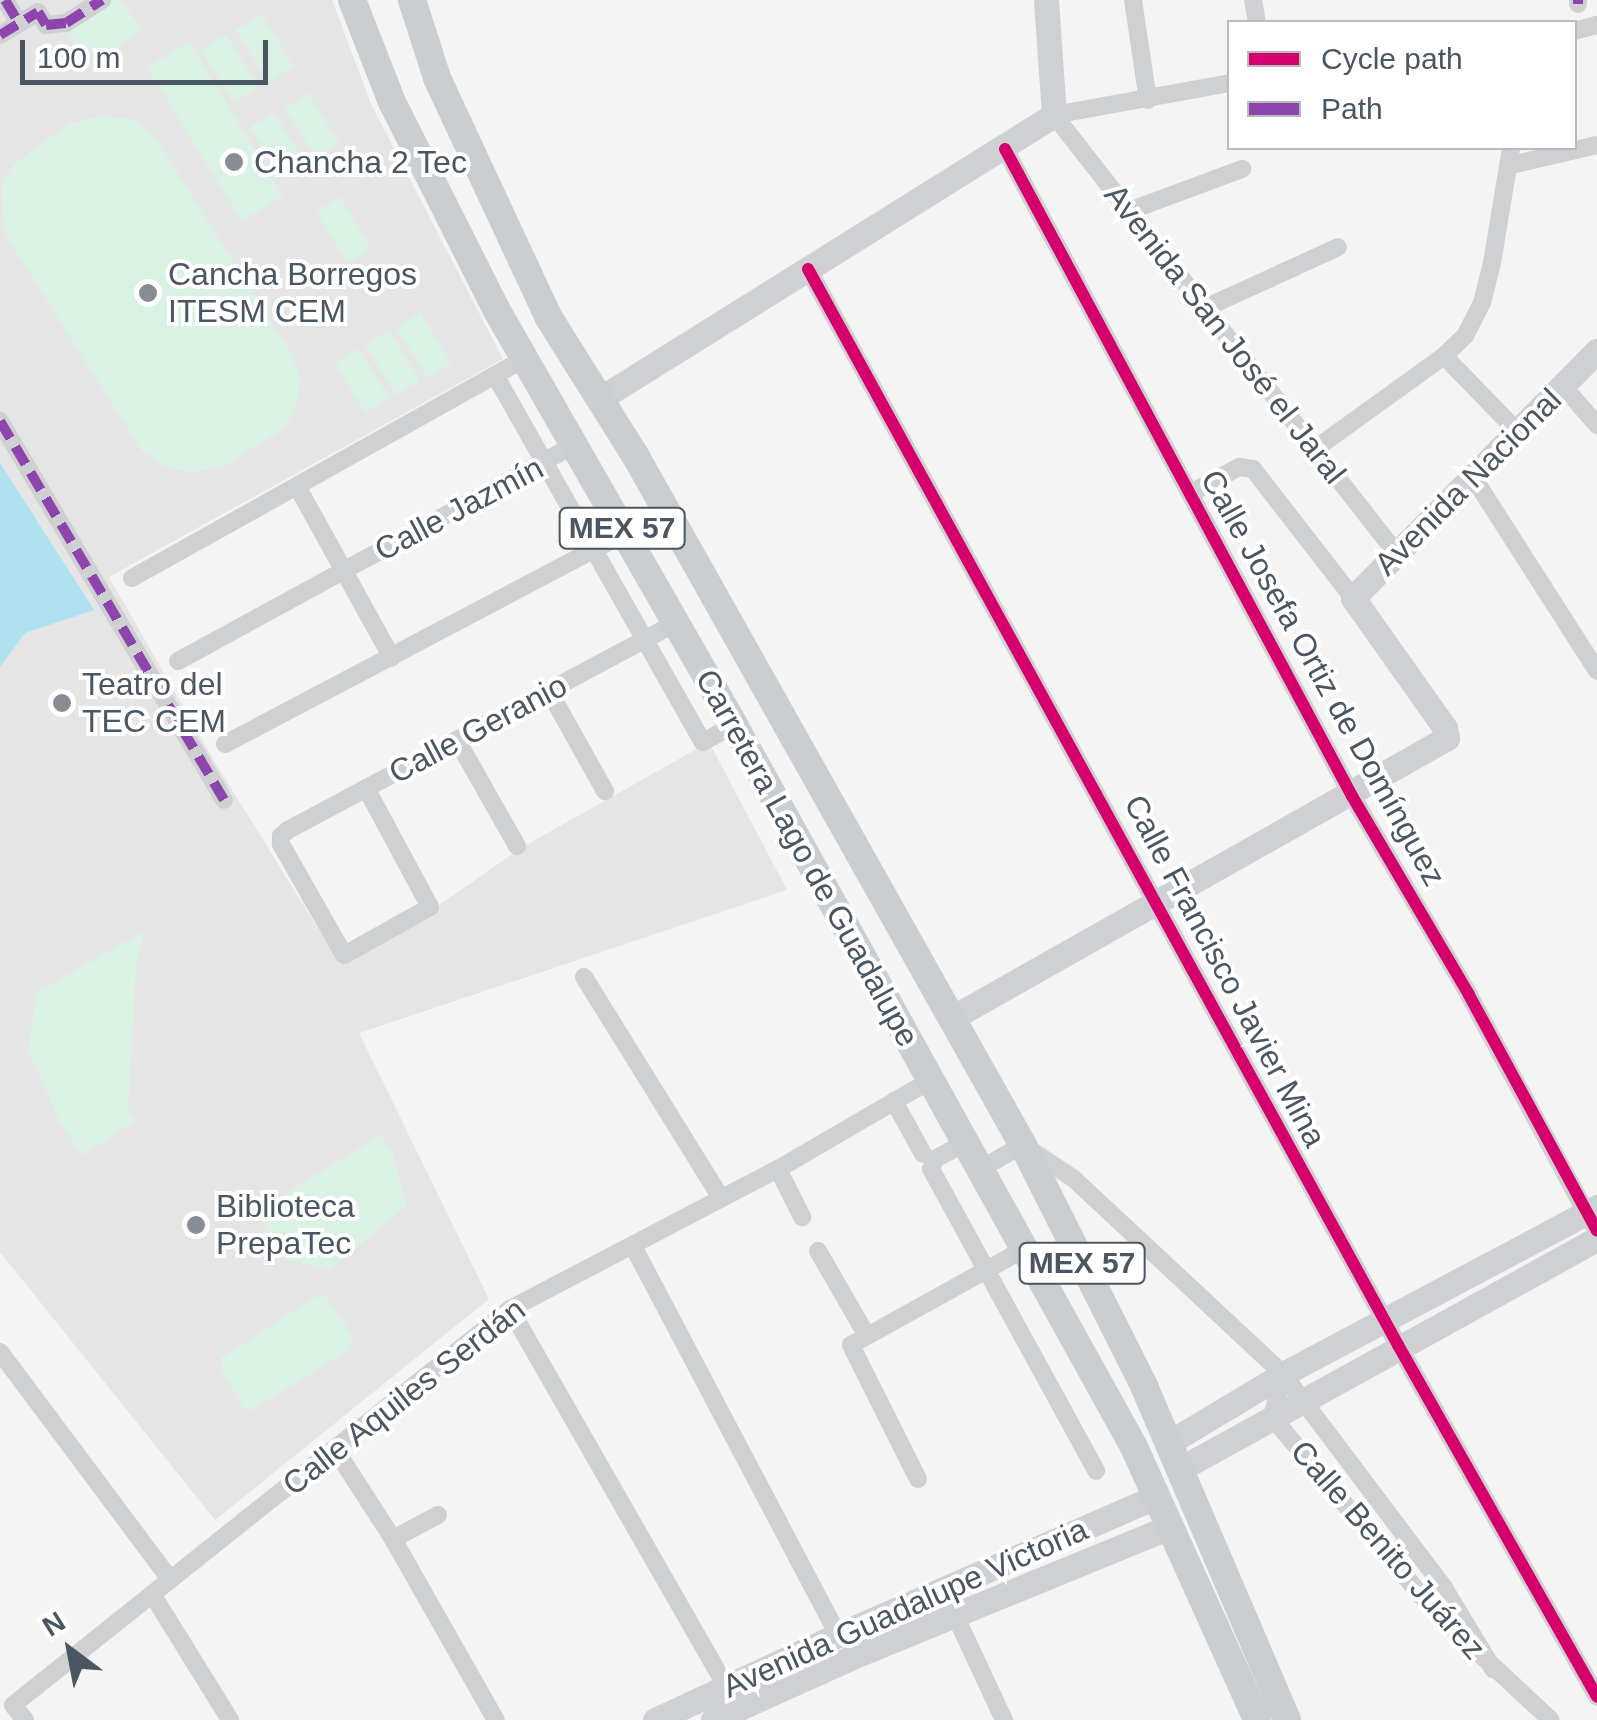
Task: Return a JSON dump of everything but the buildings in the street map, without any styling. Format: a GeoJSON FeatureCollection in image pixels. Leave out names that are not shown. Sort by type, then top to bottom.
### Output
{"type":"FeatureCollection","features":[{"type":"Feature","properties":{"kind":"main road","name":"Carretera Lago de Guadalupe"},"geometry":{"type":"LineString","coordinates":[[352,0],[392,102],[524,359],[734,726],[1131,1442],[1256,1720]]}},
{"type":"Feature","properties":{"kind":"main road","name":"Carretera Lago de Guadalupe"},"geometry":{"type":"LineString","coordinates":[[412,0],[438,78],[549,318],[635,455],[950,1020],[1024,1145],[1170,1442],[1287,1720]]}},
{"type":"Feature","properties":{"kind":"main road"},"geometry":{"type":"LineString","coordinates":[[593,478],[635,455]]}},
{"type":"Feature","properties":{"kind":"street"},"geometry":{"type":"LineString","coordinates":[[5,0],[19,23]]}},
{"type":"Feature","properties":{"kind":"street"},"geometry":{"type":"LineString","coordinates":[[0,35],[38,12],[46,25],[56,26],[102,0]]}},
{"type":"Feature","properties":{"kind":"street"},"geometry":{"type":"LineString","coordinates":[[1046,0],[1054,114]]}},
{"type":"Feature","properties":{"kind":"street"},"geometry":{"type":"LineString","coordinates":[[1134,0],[1148,100]]}},
{"type":"Feature","properties":{"kind":"street"},"geometry":{"type":"LineString","coordinates":[[600,398],[1054,114],[1227,84]]}},
{"type":"Feature","properties":{"kind":"street","name":"Avenida San José el Jaral"},"geometry":{"type":"LineString","coordinates":[[1054,114],[1396,554]]}},
{"type":"Feature","properties":{"kind":"street","name":"Calle Josefa Ortiz de Domínguez"},"geometry":{"type":"LineString","coordinates":[[1005,148],[1352,796],[1469,994],[1594,1222]]}},
{"type":"Feature","properties":{"kind":"street"},"geometry":{"type":"LineString","coordinates":[[1315,449],[1444,356],[1465,336],[1482,302],[1511,156],[1558,150]]}},
{"type":"Feature","properties":{"kind":"street"},"geometry":{"type":"LineString","coordinates":[[1129,211],[1242,168]]}},
{"type":"Feature","properties":{"kind":"street"},"geometry":{"type":"LineString","coordinates":[[1205,308],[1338,247]]}},
{"type":"Feature","properties":{"kind":"street","name":"Calle Francisco Javier Mina"},"geometry":{"type":"LineString","coordinates":[[808,268],[1092,782],[1155,906],[1597,1697]]}},
{"type":"Feature","properties":{"kind":"street","name":"Avenida Nacional"},"geometry":{"type":"LineString","coordinates":[[950,1020],[1352,796],[1447,738],[1445,728],[1353,598],[1597,352]]}},
{"type":"Feature","properties":{"kind":"street"},"geometry":{"type":"LineString","coordinates":[[1444,356],[1518,432]]}},
{"type":"Feature","properties":{"kind":"street"},"geometry":{"type":"LineString","coordinates":[[132,578],[524,359]]}},
{"type":"Feature","properties":{"kind":"street"},"geometry":{"type":"LineString","coordinates":[[495,375],[704,742],[734,726]]}},
{"type":"Feature","properties":{"kind":"street"},"geometry":{"type":"LineString","coordinates":[[1563,386],[1597,425]]}},
{"type":"Feature","properties":{"kind":"street"},"geometry":{"type":"LineString","coordinates":[[0,422],[224,800]]}},
{"type":"Feature","properties":{"kind":"street","name":"Calle Jazmín"},"geometry":{"type":"LineString","coordinates":[[178,661],[574,446]]}},
{"type":"Feature","properties":{"kind":"street"},"geometry":{"type":"LineString","coordinates":[[1191,493],[1239,467],[1253,469],[1353,598]]}},
{"type":"Feature","properties":{"kind":"street"},"geometry":{"type":"LineString","coordinates":[[1473,477],[1597,671]]}},
{"type":"Feature","properties":{"kind":"street"},"geometry":{"type":"LineString","coordinates":[[297,486],[392,658]]}},
{"type":"Feature","properties":{"kind":"street"},"geometry":{"type":"LineString","coordinates":[[225,744],[624,533]]}},
{"type":"Feature","properties":{"kind":"street","name":"Calle Geranio"},"geometry":{"type":"LineString","coordinates":[[366,788],[430,907],[344,955],[281,844],[282,836],[366,788],[675,623]]}},
{"type":"Feature","properties":{"kind":"street"},"geometry":{"type":"LineString","coordinates":[[549,691],[605,791]]}},
{"type":"Feature","properties":{"kind":"street"},"geometry":{"type":"LineString","coordinates":[[456,740],[517,846]]}},
{"type":"Feature","properties":{"kind":"street"},"geometry":{"type":"LineString","coordinates":[[584,977],[721,1198]]}},
{"type":"Feature","properties":{"kind":"street","name":"Calle Aquiles Serdán"},"geometry":{"type":"LineString","coordinates":[[19,1712],[170,1579],[510,1309],[778,1168],[931,1080]]}},
{"type":"Feature","properties":{"kind":"street"},"geometry":{"type":"LineString","coordinates":[[894,1101],[923,1154]]}},
{"type":"Feature","properties":{"kind":"street"},"geometry":{"type":"LineString","coordinates":[[966,1143],[935,1160],[931,1169],[1096,1471]]}},
{"type":"Feature","properties":{"kind":"street"},"geometry":{"type":"LineString","coordinates":[[980,1169],[1024,1145],[1074,1180],[1283,1374],[1305,1398],[1444,1588],[1493,1669]]}},
{"type":"Feature","properties":{"kind":"street"},"geometry":{"type":"LineString","coordinates":[[778,1168],[802,1217]]}},
{"type":"Feature","properties":{"kind":"street"},"geometry":{"type":"LineString","coordinates":[[1170,1442],[1283,1374],[1385,1321],[1594,1222]]}},
{"type":"Feature","properties":{"kind":"street"},"geometry":{"type":"LineString","coordinates":[[1180,1469],[1398,1346],[1594,1222]]}},
{"type":"Feature","properties":{"kind":"street"},"geometry":{"type":"LineString","coordinates":[[633,1246],[838,1635]]}},
{"type":"Feature","properties":{"kind":"street"},"geometry":{"type":"LineString","coordinates":[[918,1479],[850,1345],[1024,1250]]}},
{"type":"Feature","properties":{"kind":"street"},"geometry":{"type":"LineString","coordinates":[[818,1251],[866,1334]]}},
{"type":"Feature","properties":{"kind":"street"},"geometry":{"type":"LineString","coordinates":[[510,1309],[740,1704]]}},
{"type":"Feature","properties":{"kind":"street"},"geometry":{"type":"LineString","coordinates":[[0,1352],[170,1579]]}},
{"type":"Feature","properties":{"kind":"street"},"geometry":{"type":"LineString","coordinates":[[1272,1416],[1283,1374]]}},
{"type":"Feature","properties":{"kind":"street","name":"Calle Benito Juárez"},"geometry":{"type":"LineString","coordinates":[[1272,1416],[1435,1612],[1551,1720]]}},
{"type":"Feature","properties":{"kind":"street"},"geometry":{"type":"LineString","coordinates":[[335,1449],[393,1539],[496,1720]]}},
{"type":"Feature","properties":{"kind":"street","name":"Avenida Guadalupe Victoria"},"geometry":{"type":"LineString","coordinates":[[713,1720],[838,1635],[1156,1497]]}},
{"type":"Feature","properties":{"kind":"street"},"geometry":{"type":"LineString","coordinates":[[393,1539],[438,1515]]}},
{"type":"Feature","properties":{"kind":"street","name":"Avenida Guadalupe Victoria"},"geometry":{"type":"LineString","coordinates":[[655,1720],[740,1704],[1170,1527]]}},
{"type":"Feature","properties":{"kind":"street"},"geometry":{"type":"LineString","coordinates":[[152,1594],[230,1720]]}},
{"type":"Feature","properties":{"kind":"street"},"geometry":{"type":"LineString","coordinates":[[955,1615],[1004,1720]]}},
{"type":"Feature","properties":{"kind":"shaded area"},"geometry":{"type":"Polygon","coordinates":[[[0,0],[332,0],[371,104],[503,359],[109,577],[216,764],[340,964],[433,909],[521,848],[709,742],[787,890],[359,1033],[489,1299],[215,1520],[0,1252],[0,0]]]}},
{"type":"Feature","properties":{"kind":"green space"},"geometry":{"type":"Polygon","coordinates":[[[104,0],[121,0],[142,31],[110,51],[79,50],[64,25],[104,0]]]}},
{"type":"Feature","properties":{"kind":"green space"},"geometry":{"type":"Polygon","coordinates":[[[262,15],[293,67],[268,83],[236,30],[262,15]]]}},
{"type":"Feature","properties":{"kind":"green space"},"geometry":{"type":"Polygon","coordinates":[[[226,35],[259,87],[234,103],[201,50],[226,35]]]}},
{"type":"Feature","properties":{"kind":"green space"},"geometry":{"type":"Polygon","coordinates":[[[189,42],[283,196],[242,221],[147,67],[189,42]]]}},
{"type":"Feature","properties":{"kind":"green space"},"geometry":{"type":"Polygon","coordinates":[[[308,93],[339,143],[316,158],[285,108],[308,93]]]}},
{"type":"Feature","properties":{"kind":"green space"},"geometry":{"type":"Polygon","coordinates":[[[274,113],[305,164],[282,178],[250,127],[274,113]]]}},
{"type":"Feature","properties":{"kind":"green space","name":"Cancha Borregos ITESM CEM"},"geometry":{"type":"Polygon","coordinates":[[[100,116],[130,119],[153,134],[292,355],[300,379],[296,406],[285,428],[223,467],[190,472],[164,466],[142,451],[4,232],[1,188],[15,163],[69,124],[100,116]]]}},
{"type":"Feature","properties":{"kind":"green space"},"geometry":{"type":"Polygon","coordinates":[[[340,197],[371,249],[347,263],[316,212],[340,197]]]}},
{"type":"Feature","properties":{"kind":"green space"},"geometry":{"type":"Polygon","coordinates":[[[420,313],[451,363],[428,378],[396,328],[420,313]]]}},
{"type":"Feature","properties":{"kind":"green space"},"geometry":{"type":"Polygon","coordinates":[[[389,331],[420,381],[396,395],[365,345],[389,331]]]}},
{"type":"Feature","properties":{"kind":"green space"},"geometry":{"type":"Polygon","coordinates":[[[359,349],[389,398],[365,412],[335,363],[359,349]]]}},
{"type":"Feature","properties":{"kind":"green space"},"geometry":{"type":"Polygon","coordinates":[[[145,931],[136,963],[128,1110],[135,1122],[81,1155],[59,1120],[28,1050],[37,992],[145,931]]]}},
{"type":"Feature","properties":{"kind":"green space"},"geometry":{"type":"Polygon","coordinates":[[[381,1135],[392,1151],[406,1206],[330,1270],[285,1259],[256,1212],[381,1135]]]}},
{"type":"Feature","properties":{"kind":"green space"},"geometry":{"type":"Polygon","coordinates":[[[319,1295],[326,1297],[352,1335],[350,1349],[252,1410],[244,1408],[221,1369],[221,1358],[319,1295]]]}},
{"type":"Feature","properties":{"kind":"water"},"geometry":{"type":"Polygon","coordinates":[[[0,463],[94,610],[25,633],[0,667],[0,463]]]}},
{"type":"Feature","properties":{"kind":"marked path"},"geometry":{"type":"LineString","coordinates":[[5,0],[19,23]]}},
{"type":"Feature","properties":{"kind":"marked path"},"geometry":{"type":"LineString","coordinates":[[0,35],[38,12],[46,25],[66,23],[102,0]]}},
{"type":"Feature","properties":{"kind":"marked path"},"geometry":{"type":"LineString","coordinates":[[0,421],[224,800]]}},
{"type":"Feature","properties":{"kind":"cycle path"},"geometry":{"type":"LineString","coordinates":[[1005,149],[1352,796],[1469,995],[1597,1231]]}},
{"type":"Feature","properties":{"kind":"cycle path"},"geometry":{"type":"LineString","coordinates":[[808,269],[1398,1345],[1597,1697]]}},
{"type":"Feature","properties":{"kind":"place","name":"Chancha 2 Tec"},"geometry":{"type":"Point","coordinates":[234,162]}},
{"type":"Feature","properties":{"kind":"place","name":"Cancha Borregos ITESM CEM"},"geometry":{"type":"Point","coordinates":[148,293]}},
{"type":"Feature","properties":{"kind":"place","name":"Teatro del TEC CEM"},"geometry":{"type":"Point","coordinates":[62,703]}},
{"type":"Feature","properties":{"kind":"place","name":"Biblioteca PrepaTec"},"geometry":{"type":"Point","coordinates":[196,1225]}}]}
